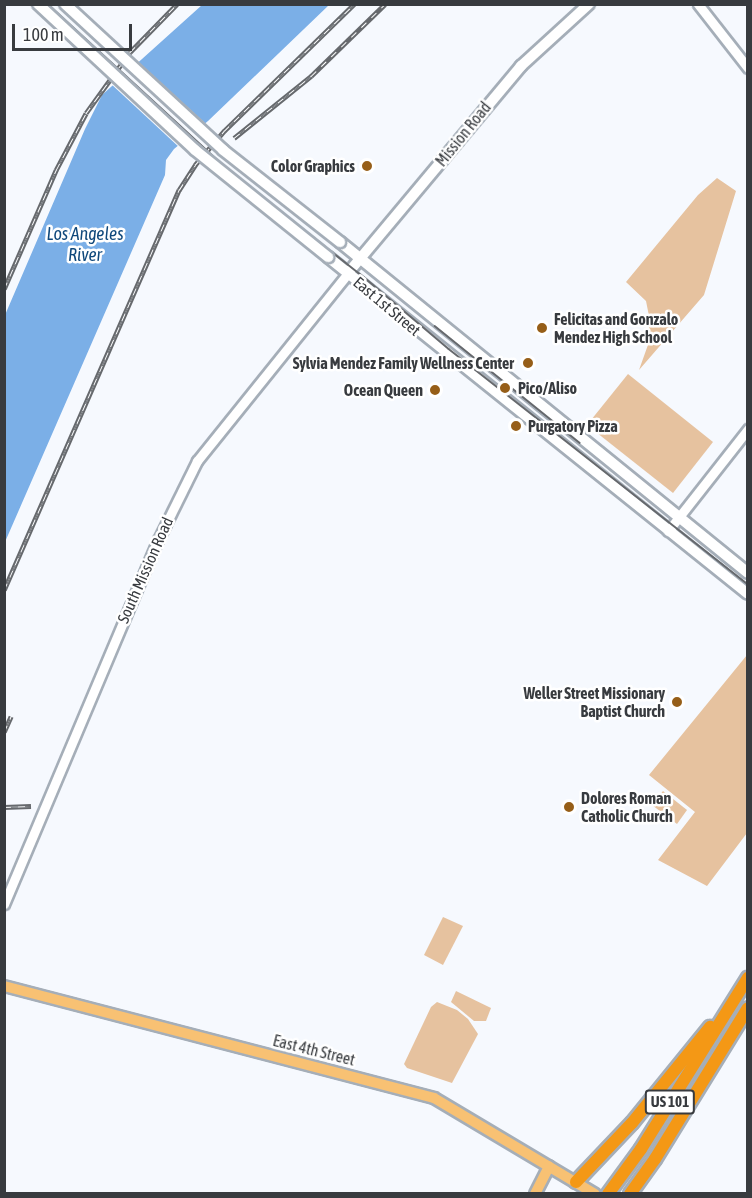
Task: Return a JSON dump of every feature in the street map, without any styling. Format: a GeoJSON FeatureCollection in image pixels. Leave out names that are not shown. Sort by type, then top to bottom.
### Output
{"type":"FeatureCollection","features":[{"type":"Feature","properties":{"kind":"highway","name":"US 101"},"geometry":{"type":"LineString","coordinates":[[608,1194],[641,1149],[747,978]]}},
{"type":"Feature","properties":{"kind":"highway"},"geometry":{"type":"LineString","coordinates":[[586,1188],[632,1123],[699,1038],[727,1008]]}},
{"type":"Feature","properties":{"kind":"highway","name":"US 101"},"geometry":{"type":"LineString","coordinates":[[630,1194],[655,1159],[747,1008]]}},
{"type":"Feature","properties":{"kind":"main road","name":"East 1st Street"},"geometry":{"type":"LineString","coordinates":[[38,4],[195,150],[747,594]]}},
{"type":"Feature","properties":{"kind":"main road","name":"East 1st Street"},"geometry":{"type":"LineString","coordinates":[[65,4],[208,137],[361,258],[747,573]]}},
{"type":"Feature","properties":{"kind":"main road","name":"Mission Road"},"geometry":{"type":"LineString","coordinates":[[348,273],[520,66],[589,4]]}},
{"type":"Feature","properties":{"kind":"main road","name":"East 4th Street"},"geometry":{"type":"LineString","coordinates":[[4,986],[434,1098],[586,1188]]}},
{"type":"Feature","properties":{"kind":"main road"},"geometry":{"type":"LineString","coordinates":[[535,1194],[549,1166]]}},
{"type":"Feature","properties":{"kind":"street"},"geometry":{"type":"LineString","coordinates":[[698,4],[747,68]]}},
{"type":"Feature","properties":{"kind":"street","name":"South Mission Road"},"geometry":{"type":"LineString","coordinates":[[4,904],[158,540],[197,461],[348,273]]}},
{"type":"Feature","properties":{"kind":"street"},"geometry":{"type":"LineString","coordinates":[[668,531],[677,516],[747,429]]}},
{"type":"Feature","properties":{"kind":"shaded area"},"geometry":{"type":"Polygon","coordinates":[[[717,178],[736,191],[704,295],[639,370],[649,342],[649,316],[646,301],[626,282],[698,195],[717,178]]]}},
{"type":"Feature","properties":{"kind":"shaded area"},"geometry":{"type":"Polygon","coordinates":[[[628,374],[713,442],[673,493],[587,425],[628,374]]]}},
{"type":"Feature","properties":{"kind":"shaded area"},"geometry":{"type":"Polygon","coordinates":[[[747,655],[747,833],[707,886],[658,860],[695,812],[649,775],[747,655]]]}},
{"type":"Feature","properties":{"kind":"shaded area"},"geometry":{"type":"Polygon","coordinates":[[[663,791],[687,810],[677,824],[652,805],[663,791]]]}},
{"type":"Feature","properties":{"kind":"shaded area"},"geometry":{"type":"Polygon","coordinates":[[[443,917],[463,926],[443,965],[424,955],[443,917]]]}},
{"type":"Feature","properties":{"kind":"shaded area"},"geometry":{"type":"Polygon","coordinates":[[[456,991],[491,1008],[486,1021],[474,1021],[451,1002],[456,991]]]}},
{"type":"Feature","properties":{"kind":"shaded area"},"geometry":{"type":"Polygon","coordinates":[[[437,1002],[457,1010],[468,1019],[478,1034],[452,1083],[407,1068],[404,1064],[431,1007],[437,1002]]]}},
{"type":"Feature","properties":{"kind":"water","name":"Los Angeles River"},"geometry":{"type":"Polygon","coordinates":[[[202,5],[329,5],[208,121],[174,149],[166,160],[165,175],[5,542],[5,315],[85,129],[102,95],[202,5]]]}},
{"type":"Feature","properties":{"kind":"pier"},"geometry":{"type":"Polygon","coordinates":[[[136,60],[207,125],[180,148],[110,83],[136,60]]]}},
{"type":"Feature","properties":{"kind":"tram line"},"geometry":{"type":"LineString","coordinates":[[48,4],[225,167],[364,277],[449,349],[748,584]]}},
{"type":"Feature","properties":{"kind":"tram line"},"geometry":{"type":"LineString","coordinates":[[435,326],[580,443]]}},
{"type":"Feature","properties":{"kind":"railway"},"geometry":{"type":"LineString","coordinates":[[4,289],[56,170],[86,113],[130,52],[177,4]]}},
{"type":"Feature","properties":{"kind":"railway"},"geometry":{"type":"LineString","coordinates":[[4,590],[179,190],[195,165],[224,131],[354,4]]}},
{"type":"Feature","properties":{"kind":"railway"},"geometry":{"type":"LineString","coordinates":[[234,138],[311,76],[385,4]]}},
{"type":"Feature","properties":{"kind":"railway"},"geometry":{"type":"LineString","coordinates":[[4,732],[11,716]]}},
{"type":"Feature","properties":{"kind":"railway"},"geometry":{"type":"LineString","coordinates":[[4,807],[31,806]]}},
{"type":"Feature","properties":{"kind":"place","name":"Color Graphics"},"geometry":{"type":"Point","coordinates":[367,166]}},
{"type":"Feature","properties":{"kind":"place","name":"Felicitas and Gonzalo Mendez High School"},"geometry":{"type":"Point","coordinates":[542,328]}},
{"type":"Feature","properties":{"kind":"place","name":"Sylvia Mendez Family Wellness Center"},"geometry":{"type":"Point","coordinates":[528,363]}},
{"type":"Feature","properties":{"kind":"place","name":"Pico/Aliso"},"geometry":{"type":"Point","coordinates":[505,388]}},
{"type":"Feature","properties":{"kind":"place","name":"Ocean Queen"},"geometry":{"type":"Point","coordinates":[435,390]}},
{"type":"Feature","properties":{"kind":"place","name":"Purgatory Pizza"},"geometry":{"type":"Point","coordinates":[516,426]}},
{"type":"Feature","properties":{"kind":"place","name":"Weller Street Missionary Baptist Church"},"geometry":{"type":"Point","coordinates":[677,702]}},
{"type":"Feature","properties":{"kind":"place","name":"Dolores Roman Catholic Church"},"geometry":{"type":"Point","coordinates":[569,807]}}]}
